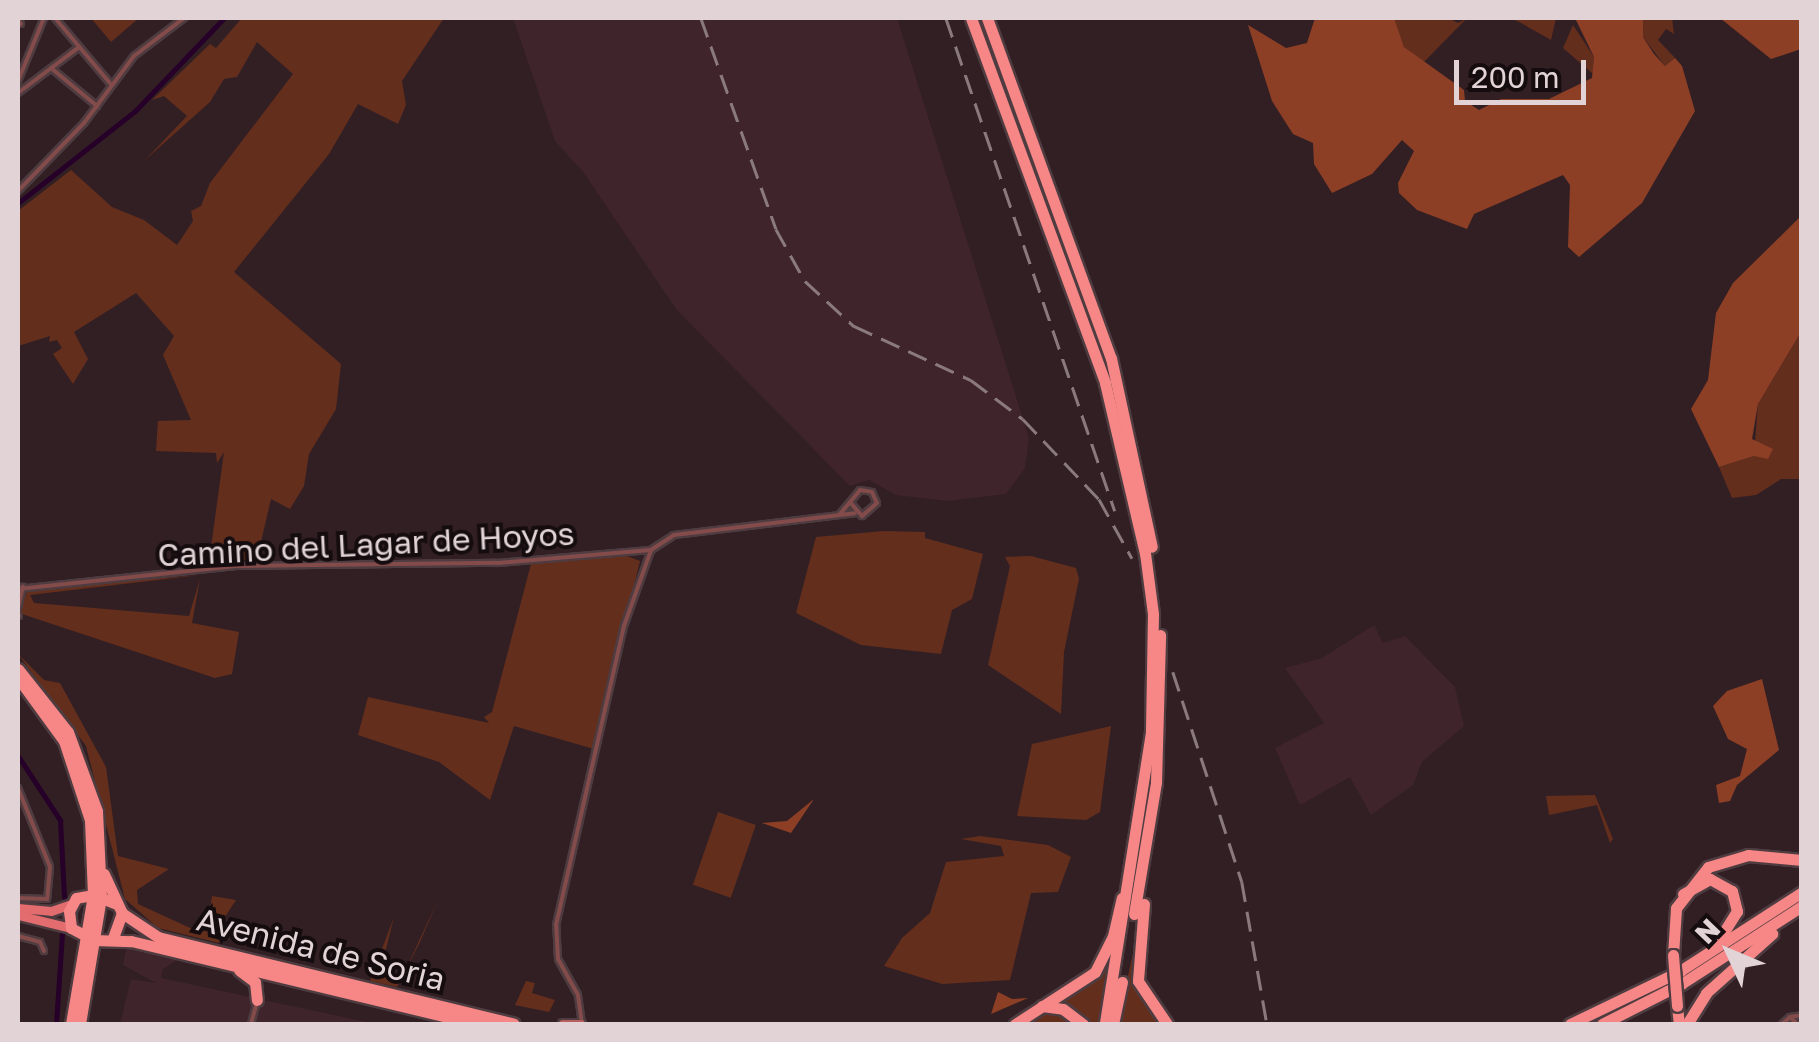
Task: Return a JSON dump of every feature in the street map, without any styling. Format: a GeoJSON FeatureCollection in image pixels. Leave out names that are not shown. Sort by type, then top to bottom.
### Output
{"type":"FeatureCollection","features":[{"type":"Feature","properties":{"kind":"highway"},"geometry":{"type":"LineString","coordinates":[[971,18],[1105,382],[1136,502],[1153,633],[1140,826],[1105,1024]]}},
{"type":"Feature","properties":{"kind":"highway"},"geometry":{"type":"LineString","coordinates":[[987,18],[1103,333],[1144,489],[1161,662],[1136,965],[1144,995],[1167,1024]]}},
{"type":"Feature","properties":{"kind":"highway"},"geometry":{"type":"LineString","coordinates":[[18,668],[54,710],[81,758],[98,811],[97,896],[82,935],[86,967],[71,1024]]}},
{"type":"Feature","properties":{"kind":"highway"},"geometry":{"type":"LineString","coordinates":[[18,679],[73,761],[87,802],[99,867],[119,908],[111,938],[86,967]]}},
{"type":"Feature","properties":{"kind":"highway"},"geometry":{"type":"LineString","coordinates":[[1014,1024],[1028,1010],[1078,986],[1105,957],[1140,826]]}},
{"type":"Feature","properties":{"kind":"highway"},"geometry":{"type":"LineString","coordinates":[[1114,1024],[1148,846]]}},
{"type":"Feature","properties":{"kind":"highway"},"geometry":{"type":"LineString","coordinates":[[1679,1024],[1674,916],[1683,894],[1698,875],[1728,858],[1802,860]]}},
{"type":"Feature","properties":{"kind":"highway"},"geometry":{"type":"LineString","coordinates":[[73,901],[99,867]]}},
{"type":"Feature","properties":{"kind":"highway"},"geometry":{"type":"LineString","coordinates":[[1598,1019],[1728,932],[1738,902],[1726,885],[1704,880],[1683,894]]}},
{"type":"Feature","properties":{"kind":"highway"},"geometry":{"type":"LineString","coordinates":[[1598,1019],[1802,892]]}},
{"type":"Feature","properties":{"kind":"highway"},"geometry":{"type":"LineString","coordinates":[[73,901],[97,896]]}},
{"type":"Feature","properties":{"kind":"highway","name":"Avenida de Soria"},"geometry":{"type":"LineString","coordinates":[[97,896],[158,937],[514,1024]]}},
{"type":"Feature","properties":{"kind":"highway"},"geometry":{"type":"LineString","coordinates":[[73,901],[86,967],[80,1024]]}},
{"type":"Feature","properties":{"kind":"highway"},"geometry":{"type":"LineString","coordinates":[[1570,1024],[1598,1019],[1681,984],[1802,909]]}},
{"type":"Feature","properties":{"kind":"highway"},"geometry":{"type":"LineString","coordinates":[[1687,1024],[1716,983],[1802,909]]}},
{"type":"Feature","properties":{"kind":"highway","name":"Avenida de Soria"},"geometry":{"type":"LineString","coordinates":[[82,935],[202,958],[477,1024]]}},
{"type":"Feature","properties":{"kind":"highway"},"geometry":{"type":"LineString","coordinates":[[202,958],[246,972],[255,982],[256,1000]]}},
{"type":"Feature","properties":{"kind":"highway"},"geometry":{"type":"LineString","coordinates":[[256,1000],[274,982],[312,985]]}},
{"type":"Feature","properties":{"kind":"highway"},"geometry":{"type":"LineString","coordinates":[[1028,1010],[1056,1007],[1083,1024]]}},
{"type":"Feature","properties":{"kind":"main road"},"geometry":{"type":"LineString","coordinates":[[18,908],[51,911],[73,901]]}},
{"type":"Feature","properties":{"kind":"main road"},"geometry":{"type":"LineString","coordinates":[[18,915],[82,935]]}},
{"type":"Feature","properties":{"kind":"street"},"geometry":{"type":"LineString","coordinates":[[18,81],[44,18]]}},
{"type":"Feature","properties":{"kind":"street"},"geometry":{"type":"LineString","coordinates":[[55,18],[110,83]]}},
{"type":"Feature","properties":{"kind":"street"},"geometry":{"type":"LineString","coordinates":[[18,192],[97,106],[110,83],[184,18]]}},
{"type":"Feature","properties":{"kind":"street"},"geometry":{"type":"LineString","coordinates":[[18,93],[79,47]]}},
{"type":"Feature","properties":{"kind":"street"},"geometry":{"type":"LineString","coordinates":[[51,68],[97,106]]}},
{"type":"Feature","properties":{"kind":"street"},"geometry":{"type":"LineString","coordinates":[[840,514],[850,502],[860,490],[876,497],[872,513],[855,513],[850,502]]}},
{"type":"Feature","properties":{"kind":"street","name":"Camino del Lagar de Hoyos"},"geometry":{"type":"LineString","coordinates":[[18,608],[20,588],[236,566],[498,563],[650,550],[674,535],[855,513]]}},
{"type":"Feature","properties":{"kind":"street"},"geometry":{"type":"LineString","coordinates":[[575,1022],[578,995],[558,960],[556,925],[624,626],[650,550]]}},
{"type":"Feature","properties":{"kind":"street"},"geometry":{"type":"LineString","coordinates":[[18,788],[50,866],[47,899],[18,898]]}},
{"type":"Feature","properties":{"kind":"street"},"geometry":{"type":"LineString","coordinates":[[18,936],[40,942],[44,951]]}},
{"type":"Feature","properties":{"kind":"street"},"geometry":{"type":"LineString","coordinates":[[251,1024],[256,1000]]}},
{"type":"Feature","properties":{"kind":"street"},"geometry":{"type":"LineString","coordinates":[[1782,1024],[1790,1016],[1802,1015]]}},
{"type":"Feature","properties":{"kind":"street"},"geometry":{"type":"LineString","coordinates":[[1790,1016],[1796,1024]]}},
{"type":"Feature","properties":{"kind":"shaded area"},"geometry":{"type":"Polygon","coordinates":[[[91,18],[139,18],[111,42],[91,18]]]}},
{"type":"Feature","properties":{"kind":"shaded area"},"geometry":{"type":"Polygon","coordinates":[[[242,18],[444,18],[402,81],[406,105],[398,124],[358,104],[329,154],[234,272],[341,364],[336,409],[309,454],[304,486],[290,509],[271,499],[257,559],[209,562],[224,452],[217,463],[216,453],[156,451],[158,421],[191,420],[163,355],[174,336],[136,293],[74,332],[88,359],[73,384],[53,354],[62,348],[57,340],[49,342],[50,336],[18,346],[18,211],[71,170],[112,207],[144,220],[177,245],[193,221],[191,211],[201,206],[210,183],[293,74],[257,42],[237,77],[224,79],[210,102],[145,160],[187,116],[164,96],[152,100],[210,44],[216,48],[242,18]]]}},
{"type":"Feature","properties":{"kind":"shaded area"},"geometry":{"type":"Polygon","coordinates":[[[513,18],[897,18],[1029,438],[1025,468],[1006,494],[947,501],[896,495],[869,480],[850,486],[676,309],[584,173],[555,141],[513,18]]]}},
{"type":"Feature","properties":{"kind":"shaded area"},"geometry":{"type":"Polygon","coordinates":[[[1315,18],[1394,18],[1404,47],[1464,90],[1465,101],[1479,110],[1501,99],[1549,99],[1592,78],[1594,57],[1575,18],[1643,18],[1643,37],[1654,54],[1665,66],[1675,58],[1682,66],[1695,111],[1642,203],[1579,257],[1568,247],[1570,185],[1563,175],[1474,214],[1467,229],[1417,210],[1399,193],[1398,183],[1414,151],[1402,140],[1372,174],[1332,193],[1314,164],[1313,143],[1293,134],[1272,101],[1248,25],[1286,48],[1307,43],[1315,18]]]}},
{"type":"Feature","properties":{"kind":"shaded area"},"geometry":{"type":"Polygon","coordinates":[[[1448,18],[1458,23],[1467,18],[1423,63],[1404,47],[1394,19],[1448,18]]]}},
{"type":"Feature","properties":{"kind":"shaded area"},"geometry":{"type":"Polygon","coordinates":[[[1511,18],[1556,18],[1551,40],[1521,23],[1511,18]]]}},
{"type":"Feature","properties":{"kind":"shaded area"},"geometry":{"type":"Polygon","coordinates":[[[1643,18],[1672,18],[1674,34],[1666,29],[1658,40],[1675,58],[1665,66],[1643,37],[1643,18]]]}},
{"type":"Feature","properties":{"kind":"shaded area"},"geometry":{"type":"Polygon","coordinates":[[[1720,18],[1801,18],[1801,49],[1771,59],[1720,18]]]}},
{"type":"Feature","properties":{"kind":"shaded area"},"geometry":{"type":"Polygon","coordinates":[[[1573,25],[1594,57],[1593,74],[1563,48],[1573,25]]]}},
{"type":"Feature","properties":{"kind":"shaded area"},"geometry":{"type":"Polygon","coordinates":[[[1801,216],[1801,332],[1758,404],[1752,439],[1773,449],[1768,459],[1754,456],[1719,467],[1691,409],[1708,380],[1716,313],[1733,283],[1801,216]]]}},
{"type":"Feature","properties":{"kind":"shaded area"},"geometry":{"type":"Polygon","coordinates":[[[1801,332],[1801,479],[1781,479],[1756,495],[1732,498],[1719,467],[1754,456],[1758,404],[1801,332]]]}},
{"type":"Feature","properties":{"kind":"shaded area"},"geometry":{"type":"Polygon","coordinates":[[[925,532],[925,538],[983,554],[972,599],[952,610],[941,654],[861,645],[796,613],[816,537],[925,532]]]}},
{"type":"Feature","properties":{"kind":"shaded area"},"geometry":{"type":"Polygon","coordinates":[[[627,556],[640,561],[594,749],[514,726],[490,800],[439,762],[358,735],[368,697],[489,723],[484,717],[492,712],[531,564],[627,556]]]}},
{"type":"Feature","properties":{"kind":"shaded area"},"geometry":{"type":"Polygon","coordinates":[[[1031,556],[1076,568],[1079,579],[1064,652],[1061,714],[988,665],[1010,566],[1005,557],[1031,556]]]}},
{"type":"Feature","properties":{"kind":"shaded area"},"geometry":{"type":"Polygon","coordinates":[[[200,575],[30,595],[34,603],[189,616],[200,579],[192,623],[239,632],[232,674],[215,678],[19,613],[28,589],[200,575]]]}},
{"type":"Feature","properties":{"kind":"shaded area"},"geometry":{"type":"Polygon","coordinates":[[[1374,625],[1383,643],[1405,636],[1455,687],[1464,726],[1422,762],[1413,785],[1371,815],[1350,777],[1300,805],[1275,748],[1324,723],[1285,668],[1322,658],[1374,625]]]}},
{"type":"Feature","properties":{"kind":"shaded area"},"geometry":{"type":"Polygon","coordinates":[[[18,654],[44,680],[60,683],[106,767],[118,856],[169,869],[137,890],[138,904],[199,932],[207,931],[212,896],[236,900],[219,926],[219,943],[158,928],[125,899],[86,746],[18,654]]]}},
{"type":"Feature","properties":{"kind":"shaded area"},"geometry":{"type":"Polygon","coordinates":[[[1762,679],[1779,750],[1737,785],[1730,801],[1719,803],[1716,785],[1740,776],[1747,749],[1728,739],[1713,706],[1727,691],[1762,679]]]}},
{"type":"Feature","properties":{"kind":"shaded area"},"geometry":{"type":"Polygon","coordinates":[[[1111,726],[1100,812],[1086,820],[1017,816],[1032,744],[1111,726]]]}},
{"type":"Feature","properties":{"kind":"shaded area"},"geometry":{"type":"Polygon","coordinates":[[[1595,795],[1613,839],[1610,843],[1597,805],[1549,815],[1546,796],[1595,795]]]}},
{"type":"Feature","properties":{"kind":"shaded area"},"geometry":{"type":"Polygon","coordinates":[[[814,799],[791,833],[762,823],[787,821],[814,799]]]}},
{"type":"Feature","properties":{"kind":"shaded area"},"geometry":{"type":"Polygon","coordinates":[[[718,812],[756,825],[731,898],[693,885],[718,812]]]}},
{"type":"Feature","properties":{"kind":"shaded area"},"geometry":{"type":"Polygon","coordinates":[[[980,836],[1048,845],[1071,857],[1058,892],[1031,893],[1010,980],[942,984],[884,966],[902,938],[930,913],[946,862],[1004,856],[1001,846],[961,839],[980,836]]]}},
{"type":"Feature","properties":{"kind":"shaded area"},"geometry":{"type":"Polygon","coordinates":[[[438,900],[420,942],[397,987],[370,981],[394,917],[383,961],[396,974],[406,969],[438,900]]]}},
{"type":"Feature","properties":{"kind":"shaded area"},"geometry":{"type":"Polygon","coordinates":[[[1120,924],[1101,1024],[1086,1024],[1048,1004],[1087,983],[1120,924]]]}},
{"type":"Feature","properties":{"kind":"shaded area"},"geometry":{"type":"Polygon","coordinates":[[[127,946],[177,954],[180,958],[163,969],[161,978],[376,1024],[120,1024],[131,979],[156,983],[123,965],[127,946]]]}},
{"type":"Feature","properties":{"kind":"shaded area"},"geometry":{"type":"Polygon","coordinates":[[[1134,949],[1138,991],[1164,1024],[1117,1024],[1134,949]]]}},
{"type":"Feature","properties":{"kind":"shaded area"},"geometry":{"type":"Polygon","coordinates":[[[526,981],[535,983],[532,993],[555,1000],[549,1012],[515,1005],[526,981]]]}},
{"type":"Feature","properties":{"kind":"shaded area"},"geometry":{"type":"Polygon","coordinates":[[[998,992],[1012,999],[1028,998],[991,1014],[998,992]]]}},
{"type":"Feature","properties":{"kind":"shaded area"},"geometry":{"type":"Polygon","coordinates":[[[1052,1009],[1079,1024],[1020,1024],[1027,1017],[1052,1009]]]}},
{"type":"Feature","properties":{"kind":"waterway"},"geometry":{"type":"LineString","coordinates":[[18,203],[135,111],[224,18]]}},
{"type":"Feature","properties":{"kind":"waterway"},"geometry":{"type":"LineString","coordinates":[[18,756],[60,820],[64,897]]}},
{"type":"Feature","properties":{"kind":"waterway"},"geometry":{"type":"LineString","coordinates":[[56,1024],[62,934]]}},
{"type":"Feature","properties":{"kind":"railway"},"geometry":{"type":"LineString","coordinates":[[701,18],[776,229],[805,281],[854,326],[971,380],[1023,419],[1099,499],[1132,558]]}},
{"type":"Feature","properties":{"kind":"railway"},"geometry":{"type":"LineString","coordinates":[[946,18],[1115,511]]}},
{"type":"Feature","properties":{"kind":"railway"},"geometry":{"type":"LineString","coordinates":[[1173,672],[1242,882],[1267,1024]]}}]}
